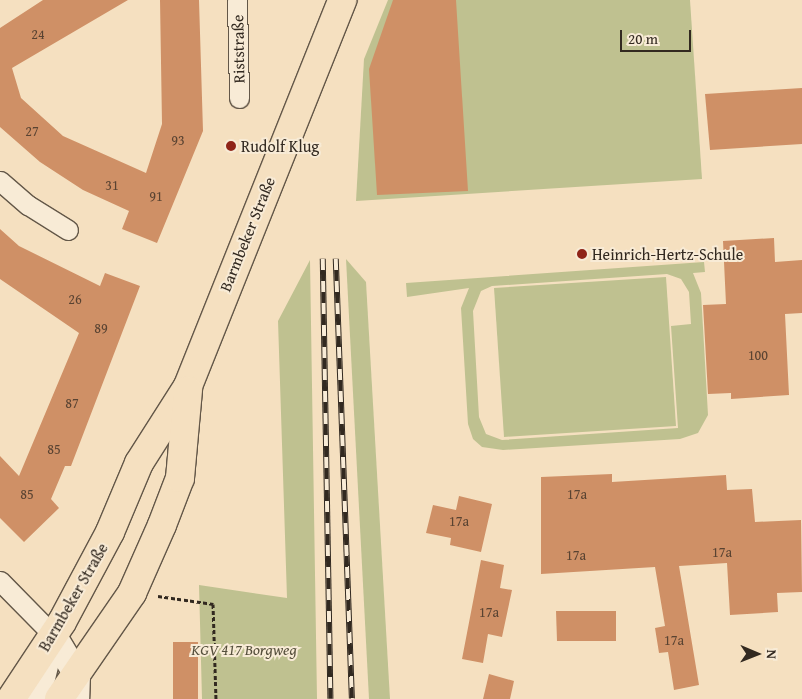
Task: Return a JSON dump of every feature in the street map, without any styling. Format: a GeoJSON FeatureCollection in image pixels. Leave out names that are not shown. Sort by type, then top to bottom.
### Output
{"type":"FeatureCollection","features":[{"type":"Feature","properties":{"kind":"main road","name":"Barmbeker Straße"},"geometry":{"type":"LineString","coordinates":[[11,699],[53,635],[98,556],[139,463],[188,386],[342,0]]}},
{"type":"Feature","properties":{"kind":"main road","name":"Barmbeker Straße"},"geometry":{"type":"LineString","coordinates":[[59,699],[77,687],[132,593],[162,525],[180,478],[188,386]]}},
{"type":"Feature","properties":{"kind":"street","name":"Riststraße"},"geometry":{"type":"LineString","coordinates":[[237,0],[239,98]]}},
{"type":"Feature","properties":{"kind":"street"},"geometry":{"type":"LineString","coordinates":[[0,181],[28,205],[68,230]]}},
{"type":"Feature","properties":{"kind":"street"},"geometry":{"type":"LineString","coordinates":[[0,580],[53,635],[77,687]]}},
{"type":"Feature","properties":{"kind":"street"},"geometry":{"type":"LineString","coordinates":[[37,699],[53,635]]}},
{"type":"Feature","properties":{"kind":"path"},"geometry":{"type":"LineString","coordinates":[[158,596],[213,604],[216,699]]}},
{"type":"Feature","properties":{"kind":"green space"},"geometry":{"type":"Polygon","coordinates":[[[388,0],[690,0],[702,179],[356,201],[364,59],[388,0]]]}},
{"type":"Feature","properties":{"kind":"green space"},"geometry":{"type":"Polygon","coordinates":[[[346,259],[366,282],[390,699],[369,699],[346,259]]]}},
{"type":"Feature","properties":{"kind":"green space","name":"KGV 417 Borgweg"},"geometry":{"type":"Polygon","coordinates":[[[310,260],[317,699],[202,699],[199,585],[287,598],[278,321],[310,260]]]}},
{"type":"Feature","properties":{"kind":"green space"},"geometry":{"type":"Polygon","coordinates":[[[704,262],[705,272],[693,273],[701,293],[708,415],[698,433],[680,439],[503,450],[482,447],[473,439],[468,424],[461,308],[469,288],[407,297],[406,283],[704,262]],[[667,274],[492,286],[481,291],[473,311],[479,417],[486,434],[502,440],[678,428],[671,326],[691,324],[689,292],[681,279],[667,274]]]}},
{"type":"Feature","properties":{"kind":"green space"},"geometry":{"type":"Polygon","coordinates":[[[666,277],[676,426],[504,437],[494,288],[666,277]]]}},
{"type":"Feature","properties":{"kind":"building"},"geometry":{"type":"Polygon","coordinates":[[[43,0],[128,0],[12,68],[21,98],[63,136],[146,173],[162,124],[160,0],[199,0],[203,131],[157,243],[122,229],[129,211],[83,190],[40,162],[0,127],[0,28],[43,0]]]}},
{"type":"Feature","properties":{"kind":"building"},"geometry":{"type":"Polygon","coordinates":[[[393,0],[456,0],[468,191],[377,195],[369,69],[393,0]]]}},
{"type":"Feature","properties":{"kind":"building"},"geometry":{"type":"Polygon","coordinates":[[[802,88],[802,144],[710,150],[705,94],[802,88]]]}},
{"type":"Feature","properties":{"kind":"building"},"geometry":{"type":"Polygon","coordinates":[[[0,229],[19,246],[100,286],[105,273],[140,286],[71,466],[65,466],[51,499],[59,508],[24,542],[0,518],[0,456],[19,476],[79,333],[0,279],[0,229]]]}},
{"type":"Feature","properties":{"kind":"building"},"geometry":{"type":"Polygon","coordinates":[[[774,238],[775,262],[802,260],[802,313],[785,314],[789,395],[731,399],[731,393],[708,394],[703,305],[726,304],[723,241],[774,238]]]}},
{"type":"Feature","properties":{"kind":"building"},"geometry":{"type":"Polygon","coordinates":[[[612,474],[612,482],[726,475],[727,490],[752,489],[755,522],[801,520],[802,592],[777,593],[778,612],[730,615],[727,563],[679,566],[699,685],[674,690],[668,652],[659,653],[655,628],[665,626],[655,567],[541,574],[541,477],[612,474]]]}},
{"type":"Feature","properties":{"kind":"building"},"geometry":{"type":"Polygon","coordinates":[[[459,496],[492,504],[481,552],[450,545],[451,538],[426,533],[433,505],[456,510],[459,496]]]}},
{"type":"Feature","properties":{"kind":"building"},"geometry":{"type":"Polygon","coordinates":[[[481,560],[504,565],[500,588],[512,590],[502,637],[488,634],[483,663],[462,659],[481,560]]]}},
{"type":"Feature","properties":{"kind":"building"},"geometry":{"type":"Polygon","coordinates":[[[556,611],[616,611],[616,641],[557,641],[556,611]]]}},
{"type":"Feature","properties":{"kind":"building"},"geometry":{"type":"Polygon","coordinates":[[[173,642],[198,642],[198,699],[173,699],[173,642]]]}},
{"type":"Feature","properties":{"kind":"building"},"geometry":{"type":"Polygon","coordinates":[[[489,674],[514,681],[510,699],[483,699],[489,674]]]}},
{"type":"Feature","properties":{"kind":"railway"},"geometry":{"type":"LineString","coordinates":[[323,259],[331,699]]}},
{"type":"Feature","properties":{"kind":"railway"},"geometry":{"type":"LineString","coordinates":[[336,259],[352,699]]}},
{"type":"Feature","properties":{"kind":"place","name":"Rudolf Klug"},"geometry":{"type":"Point","coordinates":[231,146]}},
{"type":"Feature","properties":{"kind":"place","name":"Heinrich-Hertz-Schule"},"geometry":{"type":"Point","coordinates":[582,254]}}]}
